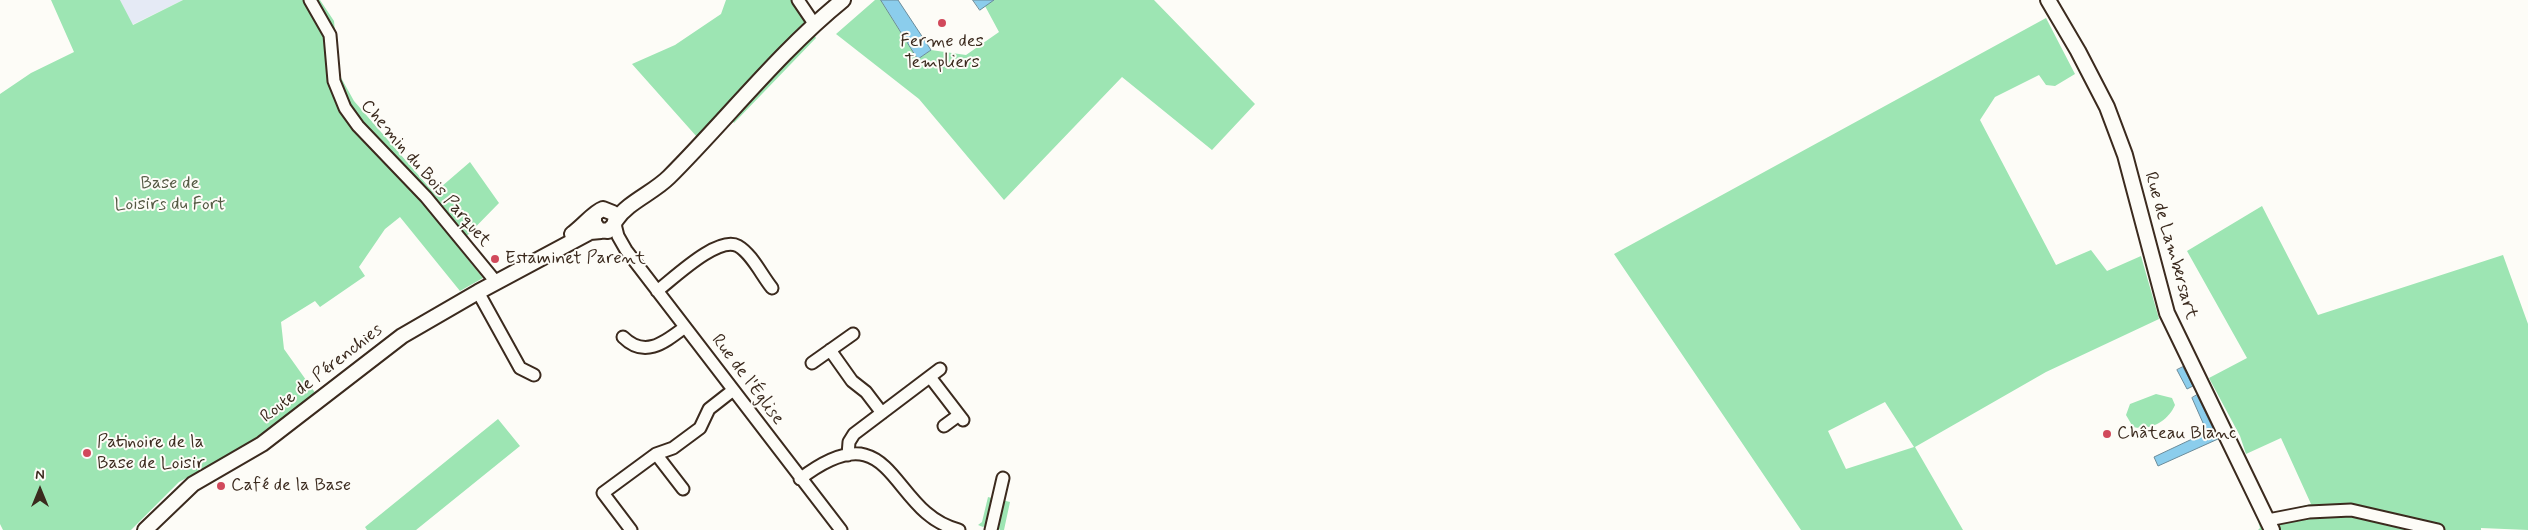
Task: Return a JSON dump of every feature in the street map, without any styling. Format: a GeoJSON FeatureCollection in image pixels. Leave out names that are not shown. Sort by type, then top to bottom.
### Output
{"type":"FeatureCollection","features":[{"type":"Feature","properties":{"kind":"main road","name":"Route de Pérenchies"},"geometry":{"type":"LineString","coordinates":[[145,530],[199,480],[262,444],[402,336],[532,262],[587,233],[609,226],[623,211],[664,181],[815,25],[844,0]]}},
{"type":"Feature","properties":{"kind":"main road","name":"Rue de Lambersart"},"geometry":{"type":"LineString","coordinates":[[2048,0],[2078,51],[2107,107],[2125,155],[2167,313],[2270,525]]}},
{"type":"Feature","properties":{"kind":"main road","name":"Route de Pérenchies"},"geometry":{"type":"LineString","coordinates":[[532,262],[581,228],[598,213],[627,200],[682,162]]}},
{"type":"Feature","properties":{"kind":"main road"},"geometry":{"type":"LineString","coordinates":[[610,211],[609,226],[594,225],[598,213],[610,211]]}},
{"type":"Feature","properties":{"kind":"street","name":"Chemin du Bois Parquet"},"geometry":{"type":"LineString","coordinates":[[310,0],[330,35],[334,81],[345,108],[426,197],[496,282]]}},
{"type":"Feature","properties":{"kind":"street"},"geometry":{"type":"LineString","coordinates":[[798,0],[815,25]]}},
{"type":"Feature","properties":{"kind":"street","name":"Rue de l'Église"},"geometry":{"type":"LineString","coordinates":[[609,226],[732,391],[841,530]]}},
{"type":"Feature","properties":{"kind":"street"},"geometry":{"type":"LineString","coordinates":[[657,291],[713,248],[725,244],[735,245],[742,249],[772,288]]}},
{"type":"Feature","properties":{"kind":"street"},"geometry":{"type":"LineString","coordinates":[[478,292],[520,368],[534,375]]}},
{"type":"Feature","properties":{"kind":"street"},"geometry":{"type":"LineString","coordinates":[[623,337],[634,346],[650,348],[662,344],[685,327]]}},
{"type":"Feature","properties":{"kind":"street"},"geometry":{"type":"LineString","coordinates":[[812,363],[853,334]]}},
{"type":"Feature","properties":{"kind":"street"},"geometry":{"type":"LineString","coordinates":[[830,350],[852,381],[866,392],[882,413]]}},
{"type":"Feature","properties":{"kind":"street"},"geometry":{"type":"LineString","coordinates":[[848,455],[852,436],[940,369]]}},
{"type":"Feature","properties":{"kind":"street"},"geometry":{"type":"LineString","coordinates":[[930,377],[961,417],[944,426]]}},
{"type":"Feature","properties":{"kind":"street"},"geometry":{"type":"LineString","coordinates":[[631,530],[603,493],[656,454],[671,450],[700,428],[709,409],[732,391]]}},
{"type":"Feature","properties":{"kind":"street"},"geometry":{"type":"LineString","coordinates":[[656,454],[683,489]]}},
{"type":"Feature","properties":{"kind":"street"},"geometry":{"type":"LineString","coordinates":[[800,479],[822,462],[848,455],[864,456],[882,462],[927,515],[940,524],[959,530]]}},
{"type":"Feature","properties":{"kind":"street"},"geometry":{"type":"LineString","coordinates":[[991,530],[1003,478]]}},
{"type":"Feature","properties":{"kind":"street"},"geometry":{"type":"LineString","coordinates":[[2270,525],[2309,512],[2345,509],[2374,514],[2438,530]]}},
{"type":"Feature","properties":{"kind":"shaded area"},"geometry":{"type":"Polygon","coordinates":[[[120,0],[183,0],[132,25],[120,0]]]}},
{"type":"Feature","properties":{"kind":"green space","name":"Base de Loisirs du Fort"},"geometry":{"type":"Polygon","coordinates":[[[51,0],[120,0],[133,25],[183,0],[320,0],[334,21],[339,74],[354,101],[434,193],[470,162],[499,203],[457,246],[483,278],[460,291],[400,217],[385,229],[359,267],[365,276],[320,307],[315,301],[281,322],[284,349],[316,394],[256,440],[179,482],[131,530],[3,530],[0,524],[0,94],[31,73],[74,52],[51,0]]]}},
{"type":"Feature","properties":{"kind":"green space"},"geometry":{"type":"Polygon","coordinates":[[[726,0],[792,0],[816,38],[734,123],[723,110],[697,137],[632,64],[675,45],[721,14],[726,0]]]}},
{"type":"Feature","properties":{"kind":"green space"},"geometry":{"type":"Polygon","coordinates":[[[875,0],[881,0],[918,59],[931,50],[966,55],[999,32],[985,6],[994,0],[1154,0],[1255,104],[1212,150],[1122,77],[1004,200],[919,99],[836,34],[875,0]]]}},
{"type":"Feature","properties":{"kind":"green space"},"geometry":{"type":"Polygon","coordinates":[[[2046,18],[2075,74],[2055,86],[2046,85],[2039,75],[1995,97],[1980,120],[2056,265],[2091,250],[2107,271],[2141,256],[2159,319],[2046,372],[1915,447],[1963,530],[1801,530],[1614,254],[2046,18]],[[1885,402],[1828,431],[1846,469],[1914,447],[1885,402]]]}},
{"type":"Feature","properties":{"kind":"green space"},"geometry":{"type":"Polygon","coordinates":[[[2262,206],[2318,315],[2503,255],[2528,324],[2528,530],[2481,528],[2481,530],[2258,530],[2260,528],[2257,517],[2311,504],[2281,438],[2246,454],[2240,436],[2209,378],[2247,358],[2187,251],[2262,206]]]}},
{"type":"Feature","properties":{"kind":"green space"},"geometry":{"type":"Polygon","coordinates":[[[2156,394],[2172,398],[2175,405],[2172,411],[2158,424],[2146,428],[2133,427],[2126,415],[2130,404],[2156,394]]]}},
{"type":"Feature","properties":{"kind":"green space"},"geometry":{"type":"Polygon","coordinates":[[[498,419],[520,446],[416,530],[367,530],[365,527],[498,419]]]}},
{"type":"Feature","properties":{"kind":"green space"},"geometry":{"type":"Polygon","coordinates":[[[988,497],[995,499],[989,524],[983,527],[978,525],[982,522],[988,497]]]}},
{"type":"Feature","properties":{"kind":"green space"},"geometry":{"type":"Polygon","coordinates":[[[1002,500],[1010,502],[1004,530],[1000,530],[996,526],[1002,500]]]}},
{"type":"Feature","properties":{"kind":"water"},"geometry":{"type":"Polygon","coordinates":[[[881,0],[898,0],[931,50],[918,59],[881,0]]]}},
{"type":"Feature","properties":{"kind":"water"},"geometry":{"type":"Polygon","coordinates":[[[973,0],[994,0],[980,10],[973,0]]]}},
{"type":"Feature","properties":{"kind":"water"},"geometry":{"type":"Polygon","coordinates":[[[2183,367],[2193,386],[2187,389],[2177,370],[2183,367]]]}},
{"type":"Feature","properties":{"kind":"water"},"geometry":{"type":"Polygon","coordinates":[[[2197,395],[2218,439],[2158,466],[2154,457],[2207,432],[2192,398],[2197,395]]]}},
{"type":"Feature","properties":{"kind":"place","name":"Ferme des Templiers"},"geometry":{"type":"Point","coordinates":[942,23]}},
{"type":"Feature","properties":{"kind":"place","name":"Estaminet Parent"},"geometry":{"type":"Point","coordinates":[495,259]}},
{"type":"Feature","properties":{"kind":"place","name":"Château Blanc"},"geometry":{"type":"Point","coordinates":[2107,434]}},
{"type":"Feature","properties":{"kind":"place","name":"Patinoire de la Base de Loisir"},"geometry":{"type":"Point","coordinates":[87,453]}},
{"type":"Feature","properties":{"kind":"place","name":"Café de la Base"},"geometry":{"type":"Point","coordinates":[221,486]}}]}
